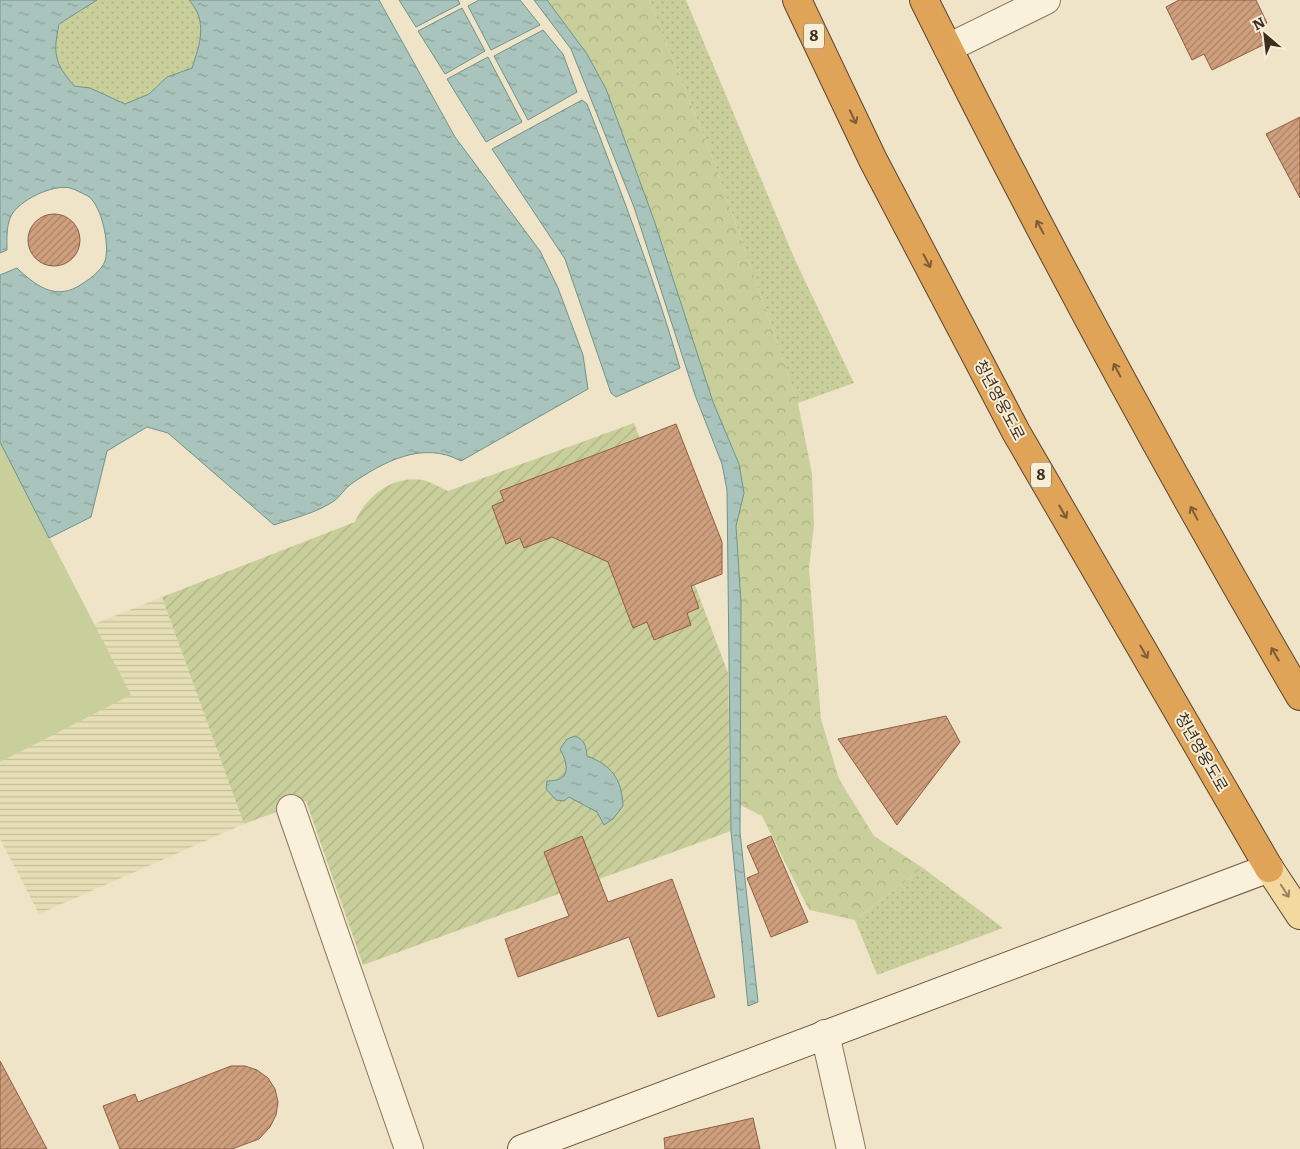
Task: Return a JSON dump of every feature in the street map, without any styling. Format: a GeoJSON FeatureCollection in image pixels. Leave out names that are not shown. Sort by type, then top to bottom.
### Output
{"type":"FeatureCollection","features":[{"type":"Feature","properties":{"kind":"highway"},"geometry":{"type":"LineString","coordinates":[[784,0],[832,73]]}},
{"type":"Feature","properties":{"kind":"highway","name":"청년영웅도로"},"geometry":{"type":"LineString","coordinates":[[797,0],[873,160],[1016,432],[1269,868]]}},
{"type":"Feature","properties":{"kind":"highway"},"geometry":{"type":"LineString","coordinates":[[924,0],[939,25],[1036,218],[1199,524],[1300,696]]}},
{"type":"Feature","properties":{"kind":"main road","name":"8"},"geometry":{"type":"LineString","coordinates":[[1269,868],[1300,915]]}},
{"type":"Feature","properties":{"kind":"street"},"geometry":{"type":"LineString","coordinates":[[939,25],[1046,0]]}},
{"type":"Feature","properties":{"kind":"street"},"geometry":{"type":"LineString","coordinates":[[291,809],[408,1149]]}},
{"type":"Feature","properties":{"kind":"street"},"geometry":{"type":"LineString","coordinates":[[522,1149],[1269,868]]}},
{"type":"Feature","properties":{"kind":"street"},"geometry":{"type":"LineString","coordinates":[[825,1034],[851,1149]]}},
{"type":"Feature","properties":{"kind":"shaded area"},"geometry":{"type":"Polygon","coordinates":[[[162,597],[244,824],[39,914],[0,839],[0,762],[130,695],[94,624],[162,597]]]}},
{"type":"Feature","properties":{"kind":"green space"},"geometry":{"type":"Polygon","coordinates":[[[97,0],[189,0],[199,16],[201,33],[192,68],[167,77],[149,94],[125,104],[90,88],[74,86],[62,70],[57,57],[56,43],[59,24],[97,0]]]}},
{"type":"Feature","properties":{"kind":"green space"},"geometry":{"type":"Polygon","coordinates":[[[547,0],[649,0],[715,164],[798,403],[812,474],[814,525],[809,568],[821,719],[839,779],[874,836],[923,868],[855,920],[809,910],[762,816],[740,805],[741,602],[736,526],[744,493],[739,464],[713,402],[654,220],[606,89],[587,54],[547,0]]]}},
{"type":"Feature","properties":{"kind":"green space"},"geometry":{"type":"Polygon","coordinates":[[[649,0],[686,0],[795,260],[854,383],[798,403],[715,164],[649,0]]]}},
{"type":"Feature","properties":{"kind":"green space"},"geometry":{"type":"Polygon","coordinates":[[[634,423],[728,673],[731,831],[363,965],[306,801],[244,824],[162,597],[355,522],[373,496],[391,484],[412,479],[423,480],[448,491],[634,423]]]}},
{"type":"Feature","properties":{"kind":"green space"},"geometry":{"type":"Polygon","coordinates":[[[0,442],[131,695],[0,762],[0,442]]]}},
{"type":"Feature","properties":{"kind":"green space"},"geometry":{"type":"Polygon","coordinates":[[[923,868],[1003,928],[877,975],[855,920],[923,868]]]}},
{"type":"Feature","properties":{"kind":"water"},"geometry":{"type":"Polygon","coordinates":[[[0,0],[97,0],[59,24],[56,43],[57,57],[62,70],[74,86],[90,88],[125,104],[149,94],[167,77],[192,68],[201,33],[199,16],[189,0],[379,0],[455,137],[540,251],[558,288],[583,355],[588,389],[461,461],[447,455],[432,453],[404,456],[363,476],[336,499],[320,509],[274,525],[168,433],[147,427],[107,451],[91,517],[49,538],[0,442],[0,275],[17,268],[30,280],[44,288],[60,292],[68,291],[85,282],[103,265],[106,254],[106,236],[97,208],[88,196],[70,188],[55,188],[37,194],[15,210],[8,224],[7,250],[0,253],[0,0]]]}},
{"type":"Feature","properties":{"kind":"water"},"geometry":{"type":"Polygon","coordinates":[[[399,0],[458,0],[460,4],[416,27],[399,0]]]}},
{"type":"Feature","properties":{"kind":"water"},"geometry":{"type":"Polygon","coordinates":[[[479,0],[520,0],[540,25],[491,50],[468,6],[479,0]]]}},
{"type":"Feature","properties":{"kind":"water"},"geometry":{"type":"Polygon","coordinates":[[[534,0],[547,0],[587,54],[606,89],[654,220],[713,402],[739,464],[744,493],[736,526],[741,602],[740,832],[758,1002],[748,1006],[731,831],[727,490],[722,464],[695,395],[634,207],[571,49],[534,0]]]}},
{"type":"Feature","properties":{"kind":"water"},"geometry":{"type":"Polygon","coordinates":[[[462,8],[485,51],[445,74],[418,31],[462,8]]]}},
{"type":"Feature","properties":{"kind":"water"},"geometry":{"type":"Polygon","coordinates":[[[543,30],[563,54],[577,92],[528,120],[494,56],[543,30]]]}},
{"type":"Feature","properties":{"kind":"water"},"geometry":{"type":"Polygon","coordinates":[[[488,57],[522,122],[486,142],[447,79],[488,57]]]}},
{"type":"Feature","properties":{"kind":"water"},"geometry":{"type":"Polygon","coordinates":[[[582,100],[587,104],[625,202],[680,368],[616,397],[611,393],[565,259],[492,149],[582,100]]]}},
{"type":"Feature","properties":{"kind":"water"},"geometry":{"type":"Polygon","coordinates":[[[575,736],[581,739],[584,744],[587,756],[603,764],[618,781],[623,806],[613,819],[604,825],[597,812],[569,797],[564,801],[556,800],[546,789],[547,781],[555,780],[564,775],[566,767],[560,749],[567,739],[575,736]]]}},
{"type":"Feature","properties":{"kind":"building"},"geometry":{"type":"Polygon","coordinates":[[[1179,0],[1256,0],[1267,23],[1257,27],[1265,44],[1212,70],[1204,54],[1192,60],[1166,7],[1179,0]]]}},
{"type":"Feature","properties":{"kind":"building"},"geometry":{"type":"Polygon","coordinates":[[[1300,117],[1300,198],[1266,134],[1300,117]]]}},
{"type":"Feature","properties":{"kind":"building"},"geometry":{"type":"Polygon","coordinates":[[[49,214],[59,214],[69,218],[76,225],[80,240],[76,255],[69,262],[59,266],[49,266],[39,262],[32,255],[28,245],[28,235],[32,225],[39,218],[49,214]]]}},
{"type":"Feature","properties":{"kind":"building"},"geometry":{"type":"Polygon","coordinates":[[[676,424],[722,542],[722,574],[691,586],[699,608],[687,613],[691,625],[654,640],[647,622],[633,628],[608,562],[552,537],[524,548],[520,538],[506,544],[492,506],[504,501],[500,491],[676,424]]]}},
{"type":"Feature","properties":{"kind":"building"},"geometry":{"type":"Polygon","coordinates":[[[946,716],[960,742],[897,825],[838,739],[946,716]]]}},
{"type":"Feature","properties":{"kind":"building"},"geometry":{"type":"Polygon","coordinates":[[[582,836],[608,902],[672,879],[715,997],[658,1017],[629,937],[518,977],[505,939],[569,916],[544,852],[582,836]]]}},
{"type":"Feature","properties":{"kind":"building"},"geometry":{"type":"Polygon","coordinates":[[[771,836],[808,922],[771,937],[747,878],[759,873],[747,846],[771,836]]]}},
{"type":"Feature","properties":{"kind":"building"},"geometry":{"type":"Polygon","coordinates":[[[0,1061],[47,1149],[0,1149],[0,1061]]]}},
{"type":"Feature","properties":{"kind":"building"},"geometry":{"type":"Polygon","coordinates":[[[231,1066],[245,1066],[257,1070],[268,1078],[275,1089],[278,1102],[276,1115],[270,1127],[259,1139],[232,1149],[120,1149],[103,1106],[135,1094],[138,1102],[231,1066]]]}},
{"type":"Feature","properties":{"kind":"building"},"geometry":{"type":"Polygon","coordinates":[[[753,1118],[760,1149],[665,1149],[664,1138],[753,1118]]]}}]}
